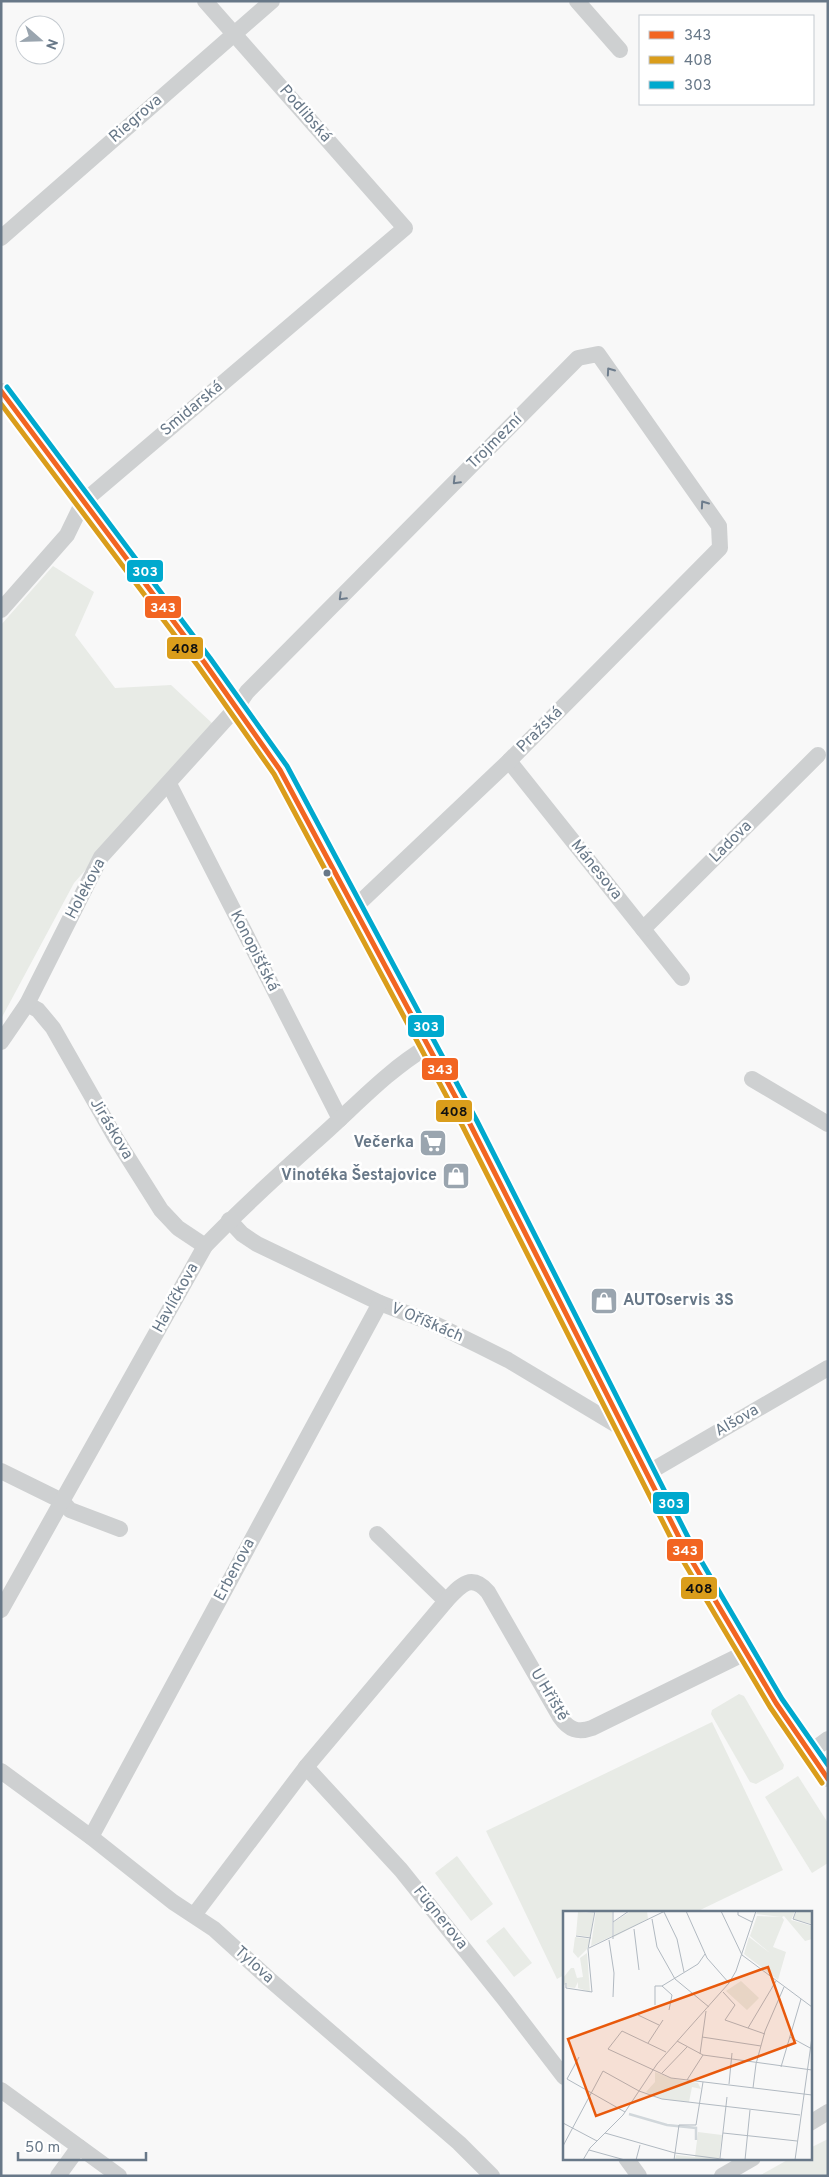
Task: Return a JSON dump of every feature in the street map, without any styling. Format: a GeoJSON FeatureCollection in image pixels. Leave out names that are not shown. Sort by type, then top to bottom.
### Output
{"type":"FeatureCollection","features":[{"type":"Feature","properties":{"kind":"street","name":"Podlibská"},"geometry":{"type":"LineString","coordinates":[[205,1],[405,228]]}},
{"type":"Feature","properties":{"kind":"street","name":"Riegrova"},"geometry":{"type":"LineString","coordinates":[[1,238],[272,1]]}},
{"type":"Feature","properties":{"kind":"street"},"geometry":{"type":"LineString","coordinates":[[577,1],[620,50]]}},
{"type":"Feature","properties":{"kind":"street","name":"Smidarská"},"geometry":{"type":"LineString","coordinates":[[1,610],[67,535],[83,502],[405,228]]}},
{"type":"Feature","properties":{"kind":"street","name":"Trojmezní"},"geometry":{"type":"LineString","coordinates":[[236,708],[247,692],[578,358],[598,354],[719,526],[720,548]]}},
{"type":"Feature","properties":{"kind":"street"},"geometry":{"type":"LineString","coordinates":[[1,391],[204,662],[280,770],[427,1048],[470,1124],[694,1567],[744,1653],[828,1779]]}},
{"type":"Feature","properties":{"kind":"street","name":"Pražská"},"geometry":{"type":"LineString","coordinates":[[354,908],[509,761],[720,548]]}},
{"type":"Feature","properties":{"kind":"street","name":"Holekova"},"geometry":{"type":"LineString","coordinates":[[1,1042],[27,1004],[101,857],[236,708]]}},
{"type":"Feature","properties":{"kind":"street","name":"Ladova"},"geometry":{"type":"LineString","coordinates":[[643,930],[818,755]]}},
{"type":"Feature","properties":{"kind":"street","name":"Mánesova"},"geometry":{"type":"LineString","coordinates":[[509,761],[682,978]]}},
{"type":"Feature","properties":{"kind":"street","name":"Konopišťská"},"geometry":{"type":"LineString","coordinates":[[168,784],[340,1119]]}},
{"type":"Feature","properties":{"kind":"street","name":"Jiráskova"},"geometry":{"type":"LineString","coordinates":[[27,1004],[42,1014],[53,1028],[115,1137],[161,1210],[178,1228],[205,1246]]}},
{"type":"Feature","properties":{"kind":"street","name":"Havlíčkova"},"geometry":{"type":"LineString","coordinates":[[1,1610],[205,1246],[229,1220],[408,1058],[427,1048]]}},
{"type":"Feature","properties":{"kind":"street"},"geometry":{"type":"LineString","coordinates":[[752,1079],[828,1124]]}},
{"type":"Feature","properties":{"kind":"street","name":"V Oříškách"},"geometry":{"type":"LineString","coordinates":[[229,1220],[242,1234],[257,1244],[380,1303],[437,1325],[508,1360],[623,1429]]}},
{"type":"Feature","properties":{"kind":"street","name":"Erbenova"},"geometry":{"type":"LineString","coordinates":[[91,1837],[380,1303]]}},
{"type":"Feature","properties":{"kind":"street","name":"Alšova"},"geometry":{"type":"LineString","coordinates":[[646,1474],[828,1368]]}},
{"type":"Feature","properties":{"kind":"street"},"geometry":{"type":"LineString","coordinates":[[1,1471],[62,1501],[70,1510],[120,1529]]}},
{"type":"Feature","properties":{"kind":"street"},"geometry":{"type":"LineString","coordinates":[[377,1534],[446,1601]]}},
{"type":"Feature","properties":{"kind":"street","name":"U Hřiště"},"geometry":{"type":"LineString","coordinates":[[194,1915],[306,1767],[446,1601],[464,1583],[474,1582],[484,1587],[560,1717],[568,1727],[579,1731],[592,1728],[744,1653]]}},
{"type":"Feature","properties":{"kind":"street"},"geometry":{"type":"LineString","coordinates":[[809,1753],[828,1739]]}},
{"type":"Feature","properties":{"kind":"street","name":"Fügnerova"},"geometry":{"type":"LineString","coordinates":[[306,1767],[401,1870],[506,2000],[563,2076]]}},
{"type":"Feature","properties":{"kind":"street","name":"Tylova"},"geometry":{"type":"LineString","coordinates":[[1,1771],[214,1929],[459,2143],[492,2176]]}},
{"type":"Feature","properties":{"kind":"street"},"geometry":{"type":"LineString","coordinates":[[1,2090],[119,2176]]}},
{"type":"Feature","properties":{"kind":"street"},"geometry":{"type":"LineString","coordinates":[[812,2122],[828,2112]]}},
{"type":"Feature","properties":{"kind":"street"},"geometry":{"type":"LineString","coordinates":[[58,2176],[79,2147]]}},
{"type":"Feature","properties":{"kind":"street"},"geometry":{"type":"LineString","coordinates":[[627,2160],[639,2176]]}},
{"type":"Feature","properties":{"kind":"street"},"geometry":{"type":"LineString","coordinates":[[722,2176],[750,2160]]}},
{"type":"Feature","properties":{"kind":"shaded area"},"geometry":{"type":"Polygon","coordinates":[[[53,566],[94,592],[75,635],[115,688],[171,685],[213,724],[74,883],[1,1019],[1,625],[53,566]]]}},
{"type":"Feature","properties":{"kind":"shaded area"},"geometry":{"type":"Polygon","coordinates":[[[739,1694],[744,1696],[784,1765],[783,1769],[756,1784],[750,1782],[711,1714],[712,1710],[739,1694]]]}},
{"type":"Feature","properties":{"kind":"shaded area"},"geometry":{"type":"Polygon","coordinates":[[[712,1722],[783,1870],[698,1911],[563,1911],[563,1976],[557,1979],[486,1831],[712,1722]]]}},
{"type":"Feature","properties":{"kind":"shaded area"},"geometry":{"type":"Polygon","coordinates":[[[798,1776],[828,1823],[828,1863],[812,1873],[765,1797],[798,1776]]]}},
{"type":"Feature","properties":{"kind":"shaded area"},"geometry":{"type":"Polygon","coordinates":[[[457,1856],[493,1904],[471,1921],[435,1873],[457,1856]]]}},
{"type":"Feature","properties":{"kind":"shaded area"},"geometry":{"type":"Polygon","coordinates":[[[504,1927],[532,1963],[514,1977],[486,1941],[504,1927]]]}},
{"type":"Feature","properties":{"kind":"shaded area"},"geometry":{"type":"Polygon","coordinates":[[[828,2139],[828,2176],[759,2176],[787,2160],[812,2160],[812,2147],[828,2139]]]}},
{"type":"Feature","properties":{"kind":"transit line","name":"303"},"geometry":{"type":"LineString","coordinates":[[7,387],[210,658],[287,766],[477,1121],[693,1547],[782,1699],[828,1765]]}},
{"type":"Feature","properties":{"kind":"transit line","name":"343"},"geometry":{"type":"LineString","coordinates":[[1,391],[204,662],[280,770],[470,1124],[686,1551],[776,1703],[828,1779]]}},
{"type":"Feature","properties":{"kind":"transit line","name":"408"},"geometry":{"type":"LineString","coordinates":[[1,404],[198,666],[274,774],[463,1127],[679,1554],[770,1707],[822,1783]]}},
{"type":"Feature","properties":{"kind":"place","name":"Večerka"},"geometry":{"type":"Point","coordinates":[433,1143]}},
{"type":"Feature","properties":{"kind":"place","name":"Vinotéka Šestajovice"},"geometry":{"type":"Point","coordinates":[456,1176]}},
{"type":"Feature","properties":{"kind":"place","name":"AUTOservis 3S"},"geometry":{"type":"Point","coordinates":[604,1301]}}]}
